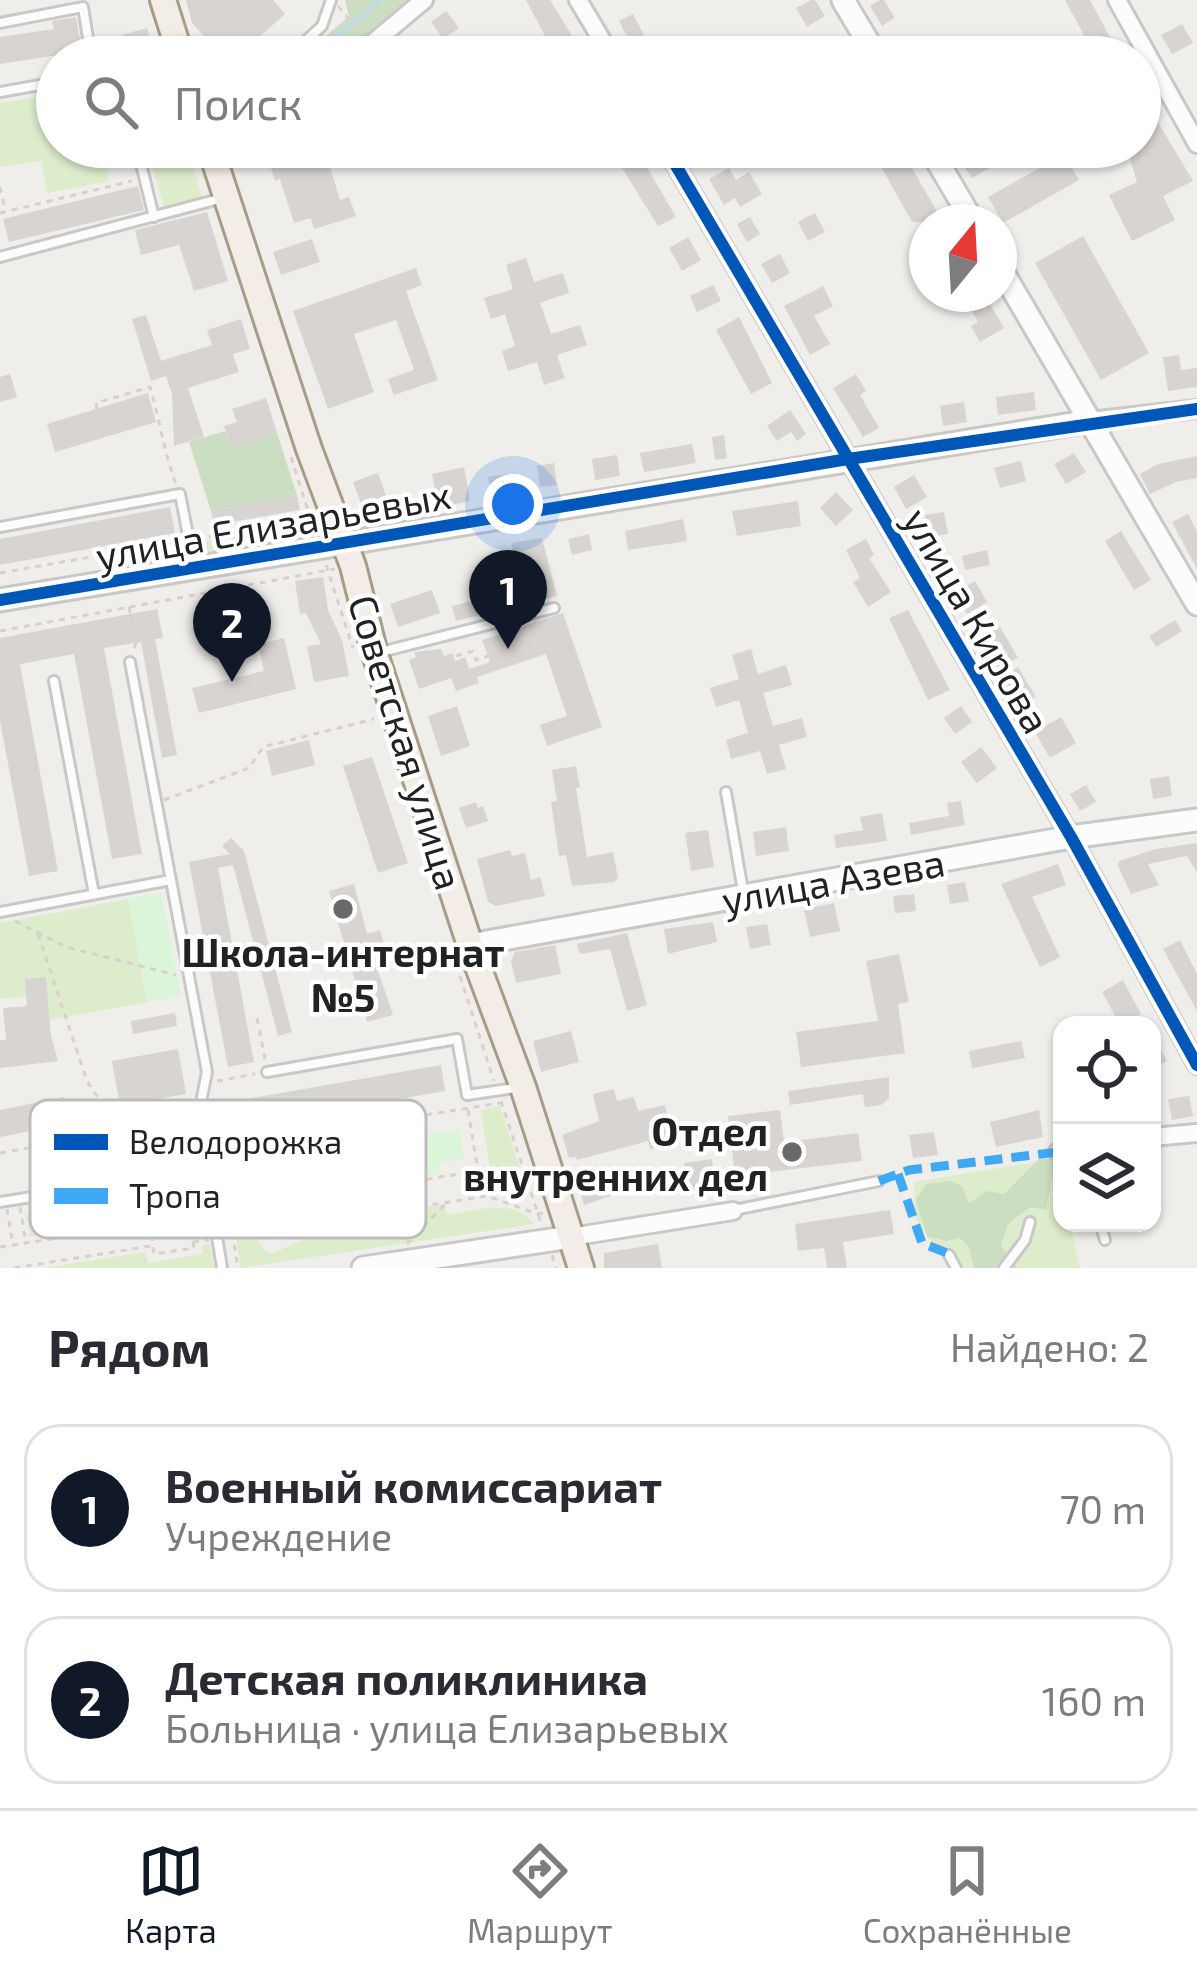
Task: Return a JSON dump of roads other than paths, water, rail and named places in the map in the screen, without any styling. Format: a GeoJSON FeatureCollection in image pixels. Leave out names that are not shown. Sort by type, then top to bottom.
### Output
{"type":"FeatureCollection","features":[{"type":"Feature","properties":{"kind":"main road"},"geometry":{"type":"LineString","coordinates":[[163,0],[174,36]]}},
{"type":"Feature","properties":{"kind":"main road","name":"Советская улица"},"geometry":{"type":"LineString","coordinates":[[222,168],[227,197],[348,554],[375,654],[470,944],[512,1095],[562,1209],[581,1268]]}},
{"type":"Feature","properties":{"kind":"street"},"geometry":{"type":"LineString","coordinates":[[381,36],[424,0]]}},
{"type":"Feature","properties":{"kind":"street"},"geometry":{"type":"LineString","coordinates":[[578,0],[599,36]]}},
{"type":"Feature","properties":{"kind":"street"},"geometry":{"type":"LineString","coordinates":[[843,0],[864,36]]}},
{"type":"Feature","properties":{"kind":"street"},"geometry":{"type":"LineString","coordinates":[[1117,0],[1137,36]]}},
{"type":"Feature","properties":{"kind":"street"},"geometry":{"type":"LineString","coordinates":[[1161,79],[1197,144]]}},
{"type":"Feature","properties":{"kind":"street","name":"улица Кирова"},"geometry":{"type":"LineString","coordinates":[[677,168],[1071,837],[1197,1064]]}},
{"type":"Feature","properties":{"kind":"street"},"geometry":{"type":"LineString","coordinates":[[941,168],[962,204]]}},
{"type":"Feature","properties":{"kind":"street"},"geometry":{"type":"LineString","coordinates":[[1017,297],[1197,604]]}},
{"type":"Feature","properties":{"kind":"street","name":"улица Елизарьевых"},"geometry":{"type":"LineString","coordinates":[[0,600],[194,568],[348,554],[848,459],[1197,409]]}},
{"type":"Feature","properties":{"kind":"street","name":"улица Азева"},"geometry":{"type":"LineString","coordinates":[[470,944],[1071,837],[1197,820]]}},
{"type":"Feature","properties":{"kind":"street"},"geometry":{"type":"LineString","coordinates":[[1161,1136],[1197,1133]]}},
{"type":"Feature","properties":{"kind":"street"},"geometry":{"type":"LineString","coordinates":[[363,1268],[733,1211]]}},
{"type":"Feature","properties":{"kind":"lane"},"geometry":{"type":"LineString","coordinates":[[311,36],[322,26],[331,0]]}},
{"type":"Feature","properties":{"kind":"lane"},"geometry":{"type":"LineString","coordinates":[[0,23],[82,7],[87,36]]}},
{"type":"Feature","properties":{"kind":"lane"},"geometry":{"type":"LineString","coordinates":[[0,92],[36,86]]}},
{"type":"Feature","properties":{"kind":"lane"},"geometry":{"type":"LineString","coordinates":[[142,168],[154,217]]}},
{"type":"Feature","properties":{"kind":"lane"},"geometry":{"type":"LineString","coordinates":[[0,257],[227,197]]}},
{"type":"Feature","properties":{"kind":"lane"},"geometry":{"type":"LineString","coordinates":[[0,527],[180,494],[194,568]]}},
{"type":"Feature","properties":{"kind":"lane"},"geometry":{"type":"LineString","coordinates":[[375,654],[554,608]]}},
{"type":"Feature","properties":{"kind":"lane"},"geometry":{"type":"LineString","coordinates":[[130,662],[207,1072],[202,1100]]}},
{"type":"Feature","properties":{"kind":"lane"},"geometry":{"type":"LineString","coordinates":[[54,681],[94,894]]}},
{"type":"Feature","properties":{"kind":"lane"},"geometry":{"type":"LineString","coordinates":[[726,792],[744,896]]}},
{"type":"Feature","properties":{"kind":"lane"},"geometry":{"type":"LineString","coordinates":[[0,912],[171,880]]}},
{"type":"Feature","properties":{"kind":"lane"},"geometry":{"type":"LineString","coordinates":[[267,1072],[457,1039],[467,1095],[512,1095]]}},
{"type":"Feature","properties":{"kind":"lane"},"geometry":{"type":"LineString","coordinates":[[733,1211],[879,1181]]}},
{"type":"Feature","properties":{"kind":"lane"},"geometry":{"type":"LineString","coordinates":[[1004,1268],[1025,1240],[1030,1222]]}},
{"type":"Feature","properties":{"kind":"lane"},"geometry":{"type":"LineString","coordinates":[[1103,1232],[1105,1240]]}},
{"type":"Feature","properties":{"kind":"lane"},"geometry":{"type":"LineString","coordinates":[[217,1238],[222,1268]]}},
{"type":"Feature","properties":{"kind":"lane"},"geometry":{"type":"LineString","coordinates":[[949,1255],[956,1268]]}},
{"type":"Feature","properties":{"kind":"waterway"},"geometry":{"type":"LineString","coordinates":[[337,36],[380,0]]}},
{"type":"Feature","properties":{"kind":"place","name":"Военный комиссариат"},"geometry":{"type":"Point","coordinates":[508,649]}},
{"type":"Feature","properties":{"kind":"place","name":"Детская поликлиника"},"geometry":{"type":"Point","coordinates":[232,682]}},
{"type":"Feature","properties":{"kind":"place","name":"Школа-интернат №5"},"geometry":{"type":"Point","coordinates":[343,909]}},
{"type":"Feature","properties":{"kind":"place","name":"Отдел внутренних дел"},"geometry":{"type":"Point","coordinates":[792,1152]}}]}
